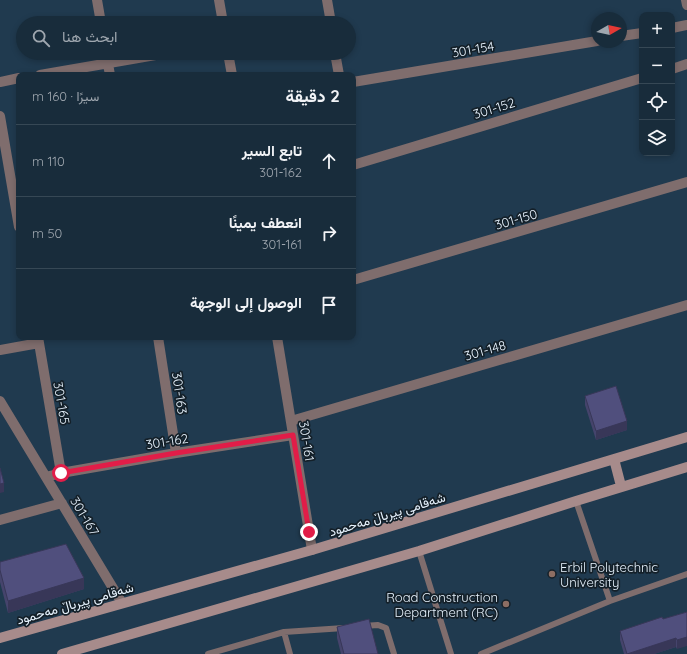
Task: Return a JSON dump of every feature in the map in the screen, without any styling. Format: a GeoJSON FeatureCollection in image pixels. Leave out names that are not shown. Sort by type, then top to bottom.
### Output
{"type":"FeatureCollection","features":[{"type":"Feature","properties":{"kind":"main road","name":"شەقامی پیرباڵ مەحمود"},"geometry":{"type":"LineString","coordinates":[[0,638],[312,550],[687,437]]}},
{"type":"Feature","properties":{"kind":"main road"},"geometry":{"type":"LineString","coordinates":[[614,459],[622,486]]}},
{"type":"Feature","properties":{"kind":"main road"},"geometry":{"type":"LineString","coordinates":[[62,654],[77,652],[419,551],[576,500],[687,467]]}},
{"type":"Feature","properties":{"kind":"street"},"geometry":{"type":"LineString","coordinates":[[97,0],[100,16]]}},
{"type":"Feature","properties":{"kind":"street"},"geometry":{"type":"LineString","coordinates":[[219,0],[222,16]]}},
{"type":"Feature","properties":{"kind":"street"},"geometry":{"type":"LineString","coordinates":[[327,0],[330,16]]}},
{"type":"Feature","properties":{"kind":"street"},"geometry":{"type":"LineString","coordinates":[[686,0],[687,5]]}},
{"type":"Feature","properties":{"kind":"street"},"geometry":{"type":"LineString","coordinates":[[675,27],[687,25]]}},
{"type":"Feature","properties":{"kind":"street"},"geometry":{"type":"LineString","coordinates":[[627,35],[639,33]]}},
{"type":"Feature","properties":{"kind":"street","name":"301-154"},"geometry":{"type":"LineString","coordinates":[[356,81],[591,41]]}},
{"type":"Feature","properties":{"kind":"street"},"geometry":{"type":"LineString","coordinates":[[107,60],[109,72]]}},
{"type":"Feature","properties":{"kind":"street"},"geometry":{"type":"LineString","coordinates":[[59,72],[129,60]]}},
{"type":"Feature","properties":{"kind":"street"},"geometry":{"type":"LineString","coordinates":[[229,60],[231,72]]}},
{"type":"Feature","properties":{"kind":"street"},"geometry":{"type":"LineString","coordinates":[[337,60],[339,72]]}},
{"type":"Feature","properties":{"kind":"street"},"geometry":{"type":"LineString","coordinates":[[675,68],[687,64]]}},
{"type":"Feature","properties":{"kind":"street"},"geometry":{"type":"LineString","coordinates":[[0,82],[16,79]]}},
{"type":"Feature","properties":{"kind":"street","name":"301-152"},"geometry":{"type":"LineString","coordinates":[[356,164],[639,79]]}},
{"type":"Feature","properties":{"kind":"street"},"geometry":{"type":"LineString","coordinates":[[0,116],[16,209]]}},
{"type":"Feature","properties":{"kind":"street","name":"301-150"},"geometry":{"type":"LineString","coordinates":[[356,279],[687,182]]}},
{"type":"Feature","properties":{"kind":"street","name":"301-148"},"geometry":{"type":"LineString","coordinates":[[291,421],[687,305]]}},
{"type":"Feature","properties":{"kind":"street"},"geometry":{"type":"LineString","coordinates":[[0,350],[38,340]]}},
{"type":"Feature","properties":{"kind":"street","name":"301-165"},"geometry":{"type":"LineString","coordinates":[[38,340],[61,473]]}},
{"type":"Feature","properties":{"kind":"street","name":"301-163"},"geometry":{"type":"LineString","coordinates":[[158,340],[176,453]]}},
{"type":"Feature","properties":{"kind":"street","name":"301-161"},"geometry":{"type":"LineString","coordinates":[[278,340],[312,550]]}},
{"type":"Feature","properties":{"kind":"street","name":"301-167"},"geometry":{"type":"LineString","coordinates":[[0,401],[122,603]]}},
{"type":"Feature","properties":{"kind":"street","name":"301-162"},"geometry":{"type":"LineString","coordinates":[[46,477],[61,473],[176,453],[293,435]]}},
{"type":"Feature","properties":{"kind":"street"},"geometry":{"type":"LineString","coordinates":[[0,520],[62,503]]}},
{"type":"Feature","properties":{"kind":"lane"},"geometry":{"type":"LineString","coordinates":[[576,500],[610,601]]}},
{"type":"Feature","properties":{"kind":"lane"},"geometry":{"type":"LineString","coordinates":[[419,551],[451,654]]}},
{"type":"Feature","properties":{"kind":"lane"},"geometry":{"type":"LineString","coordinates":[[481,654],[610,601],[687,574]]}},
{"type":"Feature","properties":{"kind":"lane"},"geometry":{"type":"LineString","coordinates":[[358,627],[378,625],[386,628],[394,654]]}},
{"type":"Feature","properties":{"kind":"lane"},"geometry":{"type":"LineString","coordinates":[[208,654],[284,632],[350,627]]}},
{"type":"Feature","properties":{"kind":"lane"},"geometry":{"type":"LineString","coordinates":[[284,632],[290,654]]}},
{"type":"Feature","properties":{"kind":"building"},"geometry":{"type":"Polygon","coordinates":[[[616,386],[627,421],[596,431],[585,396],[616,386]]]}},
{"type":"Feature","properties":{"kind":"building"},"geometry":{"type":"Polygon","coordinates":[[[0,468],[4,483],[0,484],[0,468]]]}},
{"type":"Feature","properties":{"kind":"building"},"geometry":{"type":"Polygon","coordinates":[[[66,544],[84,578],[8,601],[0,570],[0,562],[66,544]]]}},
{"type":"Feature","properties":{"kind":"building"},"geometry":{"type":"Polygon","coordinates":[[[687,612],[687,637],[677,640],[676,638],[627,654],[620,631],[662,617],[663,619],[687,612]]]}},
{"type":"Feature","properties":{"kind":"building"},"geometry":{"type":"Polygon","coordinates":[[[369,619],[378,654],[344,654],[337,627],[369,619]]]}},
{"type":"Feature","properties":{"kind":"place","name":"Erbil Polytechnic University"},"geometry":{"type":"Point","coordinates":[552,574]}},
{"type":"Feature","properties":{"kind":"place","name":"Road Construction Department (RC)"},"geometry":{"type":"Point","coordinates":[506,604]}},
{"type":"Feature","properties":{"kind":"route"},"geometry":{"type":"LineString","coordinates":[[61,473],[293,435],[309,532]]}}]}
